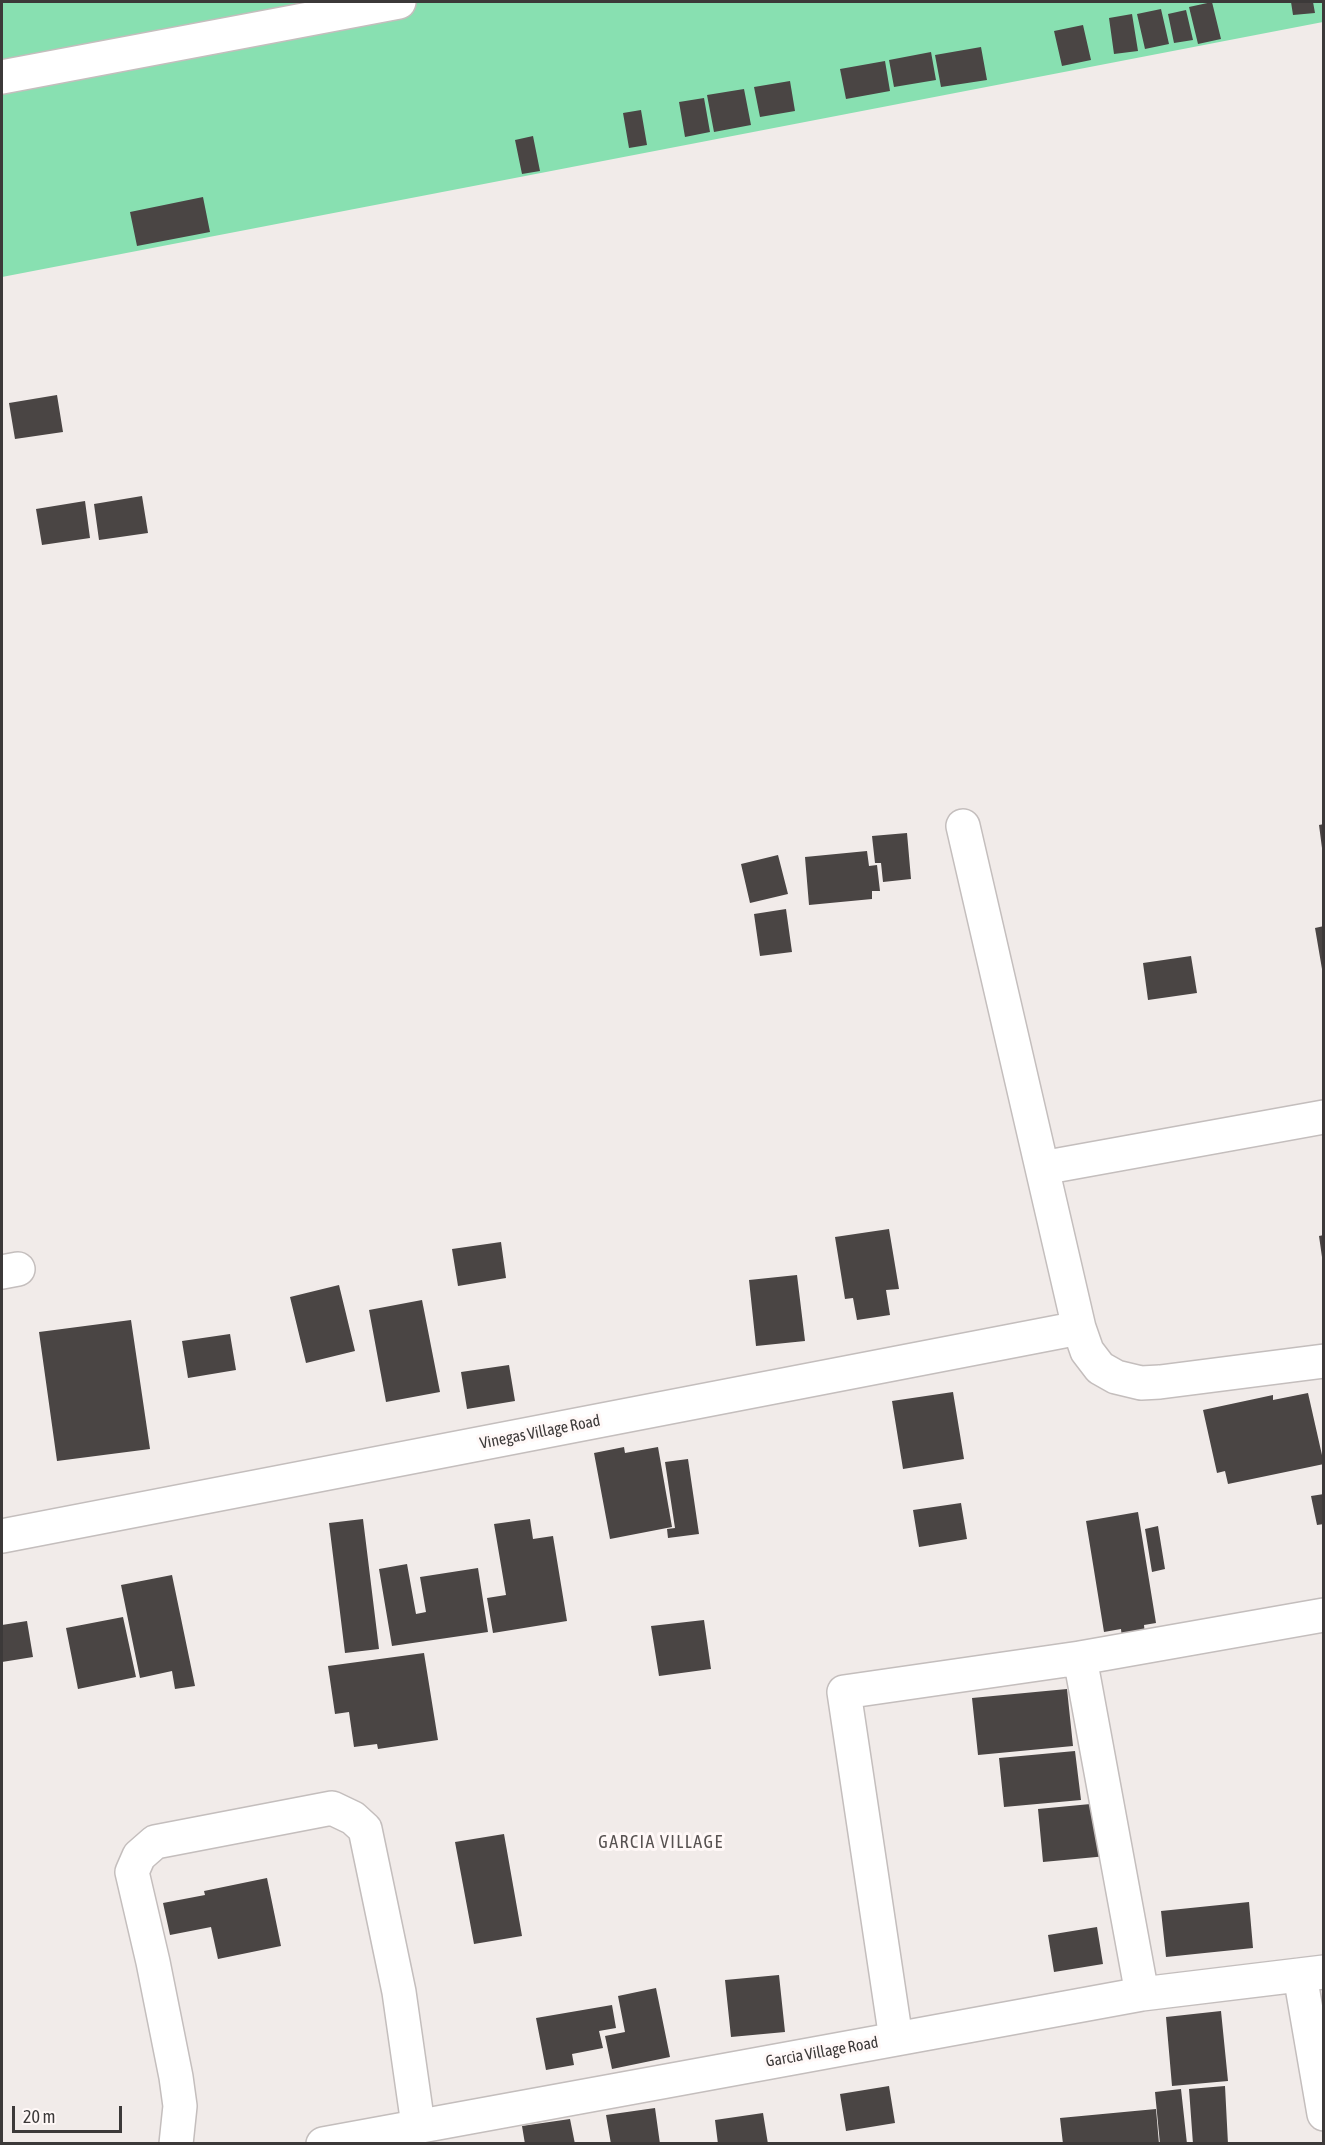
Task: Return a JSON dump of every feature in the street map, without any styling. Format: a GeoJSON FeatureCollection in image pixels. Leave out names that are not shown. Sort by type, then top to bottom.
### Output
{"type":"FeatureCollection","features":[{"type":"Feature","properties":{"kind":"street"},"geometry":{"type":"LineString","coordinates":[[2,77],[399,2]]}},
{"type":"Feature","properties":{"kind":"street"},"geometry":{"type":"LineString","coordinates":[[963,826],[1079,1328],[1087,1351],[1100,1368],[1116,1377],[1141,1383],[1323,1361]]}},
{"type":"Feature","properties":{"kind":"street"},"geometry":{"type":"LineString","coordinates":[[1042,1168],[1323,1117]]}},
{"type":"Feature","properties":{"kind":"street","name":"Vinegas Village Road"},"geometry":{"type":"LineString","coordinates":[[2,1536],[1079,1328]]}},
{"type":"Feature","properties":{"kind":"street"},"geometry":{"type":"LineString","coordinates":[[897,2039],[844,1692],[1080,1658],[1323,1615]]}},
{"type":"Feature","properties":{"kind":"street"},"geometry":{"type":"LineString","coordinates":[[1080,1658],[1142,1994]]}},
{"type":"Feature","properties":{"kind":"street"},"geometry":{"type":"LineString","coordinates":[[176,2144],[180,2106],[176,2077],[132,1872],[139,1856],[155,1842],[332,1808],[353,1818],[365,1829],[399,1992],[418,2125]]}},
{"type":"Feature","properties":{"kind":"street"},"geometry":{"type":"LineString","coordinates":[[1312,1973],[1323,2114]]}},
{"type":"Feature","properties":{"kind":"street","name":"Garcia Village Road"},"geometry":{"type":"LineString","coordinates":[[323,2144],[1142,1994],[1312,1973]]}},
{"type":"Feature","properties":{"kind":"green space"},"geometry":{"type":"Polygon","coordinates":[[[2,2],[1323,2],[1323,22],[2,277],[2,2]]]}},
{"type":"Feature","properties":{"kind":"building"},"geometry":{"type":"Polygon","coordinates":[[[1212,2],[1221,39],[1198,44],[1189,7],[1212,2]]]}},
{"type":"Feature","properties":{"kind":"building"},"geometry":{"type":"Polygon","coordinates":[[[1291,2],[1313,2],[1315,13],[1293,15],[1291,2]]]}},
{"type":"Feature","properties":{"kind":"building"},"geometry":{"type":"Polygon","coordinates":[[[1161,9],[1169,44],[1145,49],[1137,14],[1161,9]]]}},
{"type":"Feature","properties":{"kind":"building"},"geometry":{"type":"Polygon","coordinates":[[[1186,10],[1193,40],[1174,43],[1168,14],[1186,10]]]}},
{"type":"Feature","properties":{"kind":"building"},"geometry":{"type":"Polygon","coordinates":[[[1132,14],[1138,51],[1114,54],[1109,18],[1132,14]]]}},
{"type":"Feature","properties":{"kind":"building"},"geometry":{"type":"Polygon","coordinates":[[[1083,25],[1091,60],[1062,66],[1054,31],[1083,25]]]}},
{"type":"Feature","properties":{"kind":"building"},"geometry":{"type":"Polygon","coordinates":[[[981,47],[987,80],[941,87],[935,55],[981,47]]]}},
{"type":"Feature","properties":{"kind":"building"},"geometry":{"type":"Polygon","coordinates":[[[931,52],[936,80],[894,87],[889,60],[931,52]]]}},
{"type":"Feature","properties":{"kind":"building"},"geometry":{"type":"Polygon","coordinates":[[[885,61],[890,91],[846,99],[840,69],[885,61]]]}},
{"type":"Feature","properties":{"kind":"building"},"geometry":{"type":"Polygon","coordinates":[[[790,81],[795,111],[760,117],[754,87],[790,81]]]}},
{"type":"Feature","properties":{"kind":"building"},"geometry":{"type":"Polygon","coordinates":[[[744,89],[751,125],[714,132],[707,95],[744,89]]]}},
{"type":"Feature","properties":{"kind":"building"},"geometry":{"type":"Polygon","coordinates":[[[704,98],[710,132],[685,137],[679,102],[704,98]]]}},
{"type":"Feature","properties":{"kind":"building"},"geometry":{"type":"Polygon","coordinates":[[[641,110],[647,145],[629,148],[623,113],[641,110]]]}},
{"type":"Feature","properties":{"kind":"building"},"geometry":{"type":"Polygon","coordinates":[[[533,136],[540,171],[522,174],[515,140],[533,136]]]}},
{"type":"Feature","properties":{"kind":"building"},"geometry":{"type":"Polygon","coordinates":[[[203,197],[210,232],[137,246],[130,212],[203,197]]]}},
{"type":"Feature","properties":{"kind":"building"},"geometry":{"type":"Polygon","coordinates":[[[57,395],[63,432],[15,439],[9,403],[57,395]]]}},
{"type":"Feature","properties":{"kind":"building"},"geometry":{"type":"Polygon","coordinates":[[[142,496],[148,533],[99,540],[94,504],[142,496]]]}},
{"type":"Feature","properties":{"kind":"building"},"geometry":{"type":"Polygon","coordinates":[[[85,501],[90,538],[42,545],[36,509],[85,501]]]}},
{"type":"Feature","properties":{"kind":"building"},"geometry":{"type":"Polygon","coordinates":[[[1324,824],[1324,848],[1322,848],[1319,825],[1324,824]]]}},
{"type":"Feature","properties":{"kind":"building"},"geometry":{"type":"Polygon","coordinates":[[[907,833],[911,879],[883,882],[881,863],[875,863],[872,836],[907,833]]]}},
{"type":"Feature","properties":{"kind":"building"},"geometry":{"type":"Polygon","coordinates":[[[867,851],[869,866],[877,865],[880,891],[872,891],[872,899],[809,905],[805,857],[867,851]]]}},
{"type":"Feature","properties":{"kind":"building"},"geometry":{"type":"Polygon","coordinates":[[[778,855],[788,894],[750,903],[741,864],[778,855]]]}},
{"type":"Feature","properties":{"kind":"building"},"geometry":{"type":"Polygon","coordinates":[[[786,909],[792,952],[760,956],[754,914],[786,909]]]}},
{"type":"Feature","properties":{"kind":"building"},"geometry":{"type":"Polygon","coordinates":[[[1324,926],[1324,968],[1322,969],[1315,928],[1324,926]]]}},
{"type":"Feature","properties":{"kind":"building"},"geometry":{"type":"Polygon","coordinates":[[[1191,956],[1197,993],[1148,1000],[1143,963],[1191,956]]]}},
{"type":"Feature","properties":{"kind":"building"},"geometry":{"type":"Polygon","coordinates":[[[889,1229],[899,1289],[886,1290],[890,1315],[857,1320],[853,1298],[845,1299],[835,1237],[889,1229]]]}},
{"type":"Feature","properties":{"kind":"building"},"geometry":{"type":"Polygon","coordinates":[[[1324,1235],[1324,1257],[1322,1257],[1319,1236],[1324,1235]]]}},
{"type":"Feature","properties":{"kind":"building"},"geometry":{"type":"Polygon","coordinates":[[[501,1242],[506,1278],[458,1286],[452,1249],[501,1242]]]}},
{"type":"Feature","properties":{"kind":"building"},"geometry":{"type":"Polygon","coordinates":[[[797,1275],[805,1341],[756,1346],[749,1280],[797,1275]]]}},
{"type":"Feature","properties":{"kind":"building"},"geometry":{"type":"Polygon","coordinates":[[[339,1285],[355,1351],[306,1363],[290,1297],[339,1285]]]}},
{"type":"Feature","properties":{"kind":"building"},"geometry":{"type":"Polygon","coordinates":[[[422,1300],[440,1392],[386,1402],[369,1310],[422,1300]]]}},
{"type":"Feature","properties":{"kind":"building"},"geometry":{"type":"Polygon","coordinates":[[[131,1320],[150,1449],[57,1461],[39,1332],[131,1320]]]}},
{"type":"Feature","properties":{"kind":"building"},"geometry":{"type":"Polygon","coordinates":[[[230,1334],[236,1370],[188,1378],[182,1341],[230,1334]]]}},
{"type":"Feature","properties":{"kind":"building"},"geometry":{"type":"Polygon","coordinates":[[[509,1365],[515,1401],[467,1409],[461,1372],[509,1365]]]}},
{"type":"Feature","properties":{"kind":"building"},"geometry":{"type":"Polygon","coordinates":[[[953,1392],[964,1459],[903,1469],[892,1401],[953,1392]]]}},
{"type":"Feature","properties":{"kind":"building"},"geometry":{"type":"Polygon","coordinates":[[[1308,1393],[1324,1464],[1228,1484],[1225,1471],[1217,1473],[1203,1410],[1273,1395],[1273,1400],[1308,1393]]]}},
{"type":"Feature","properties":{"kind":"building"},"geometry":{"type":"Polygon","coordinates":[[[624,1447],[625,1453],[658,1447],[672,1527],[610,1539],[594,1453],[624,1447]]]}},
{"type":"Feature","properties":{"kind":"building"},"geometry":{"type":"Polygon","coordinates":[[[688,1459],[699,1534],[668,1538],[667,1529],[675,1528],[665,1462],[688,1459]]]}},
{"type":"Feature","properties":{"kind":"building"},"geometry":{"type":"Polygon","coordinates":[[[1324,1494],[1324,1524],[1317,1525],[1311,1496],[1324,1494]]]}},
{"type":"Feature","properties":{"kind":"building"},"geometry":{"type":"Polygon","coordinates":[[[961,1503],[967,1539],[919,1547],[913,1510],[961,1503]]]}},
{"type":"Feature","properties":{"kind":"building"},"geometry":{"type":"Polygon","coordinates":[[[1138,1512],[1156,1623],[1144,1625],[1145,1636],[1122,1639],[1121,1629],[1104,1632],[1086,1521],[1138,1512]]]}},
{"type":"Feature","properties":{"kind":"building"},"geometry":{"type":"Polygon","coordinates":[[[363,1519],[379,1649],[345,1653],[329,1523],[363,1519]]]}},
{"type":"Feature","properties":{"kind":"building"},"geometry":{"type":"Polygon","coordinates":[[[530,1519],[533,1539],[553,1536],[567,1621],[493,1633],[487,1598],[506,1595],[494,1524],[530,1519]]]}},
{"type":"Feature","properties":{"kind":"building"},"geometry":{"type":"Polygon","coordinates":[[[1158,1526],[1165,1569],[1152,1572],[1145,1529],[1158,1526]]]}},
{"type":"Feature","properties":{"kind":"building"},"geometry":{"type":"Polygon","coordinates":[[[407,1564],[416,1614],[426,1612],[420,1577],[478,1568],[488,1632],[392,1646],[379,1569],[407,1564]]]}},
{"type":"Feature","properties":{"kind":"building"},"geometry":{"type":"Polygon","coordinates":[[[172,1575],[195,1686],[175,1689],[172,1671],[140,1678],[121,1585],[172,1575]]]}},
{"type":"Feature","properties":{"kind":"building"},"geometry":{"type":"Polygon","coordinates":[[[123,1617],[136,1677],[78,1689],[66,1628],[123,1617]]]}},
{"type":"Feature","properties":{"kind":"building"},"geometry":{"type":"Polygon","coordinates":[[[704,1620],[711,1669],[659,1676],[651,1626],[704,1620]]]}},
{"type":"Feature","properties":{"kind":"building"},"geometry":{"type":"Polygon","coordinates":[[[27,1621],[33,1657],[2,1662],[2,1625],[27,1621]]]}},
{"type":"Feature","properties":{"kind":"building"},"geometry":{"type":"Polygon","coordinates":[[[424,1653],[438,1740],[378,1749],[377,1744],[354,1747],[349,1712],[335,1714],[328,1666],[424,1653]]]}},
{"type":"Feature","properties":{"kind":"building"},"geometry":{"type":"Polygon","coordinates":[[[1067,1689],[1073,1746],[978,1755],[972,1698],[1067,1689]]]}},
{"type":"Feature","properties":{"kind":"building"},"geometry":{"type":"Polygon","coordinates":[[[1075,1751],[1081,1800],[1004,1807],[999,1758],[1075,1751]]]}},
{"type":"Feature","properties":{"kind":"building"},"geometry":{"type":"Polygon","coordinates":[[[1101,1803],[1107,1856],[1043,1862],[1038,1809],[1101,1803]]]}},
{"type":"Feature","properties":{"kind":"building"},"geometry":{"type":"Polygon","coordinates":[[[504,1834],[522,1936],[474,1944],[455,1842],[504,1834]]]}},
{"type":"Feature","properties":{"kind":"building"},"geometry":{"type":"Polygon","coordinates":[[[267,1878],[281,1946],[218,1959],[211,1927],[170,1935],[163,1903],[205,1895],[204,1891],[267,1878]]]}},
{"type":"Feature","properties":{"kind":"building"},"geometry":{"type":"Polygon","coordinates":[[[1249,1902],[1253,1948],[1166,1957],[1161,1911],[1249,1902]]]}},
{"type":"Feature","properties":{"kind":"building"},"geometry":{"type":"Polygon","coordinates":[[[1097,1927],[1103,1964],[1054,1972],[1048,1935],[1097,1927]]]}},
{"type":"Feature","properties":{"kind":"building"},"geometry":{"type":"Polygon","coordinates":[[[779,1975],[785,2032],[731,2037],[725,1980],[779,1975]]]}},
{"type":"Feature","properties":{"kind":"building"},"geometry":{"type":"Polygon","coordinates":[[[656,1988],[670,2057],[612,2069],[605,2036],[625,2032],[618,1996],[656,1988]]]}},
{"type":"Feature","properties":{"kind":"building"},"geometry":{"type":"Polygon","coordinates":[[[612,2005],[616,2028],[599,2031],[603,2048],[572,2054],[574,2065],[546,2070],[536,2018],[612,2005]]]}},
{"type":"Feature","properties":{"kind":"building"},"geometry":{"type":"Polygon","coordinates":[[[1221,2011],[1228,2081],[1172,2086],[1166,2017],[1221,2011]]]}},
{"type":"Feature","properties":{"kind":"building"},"geometry":{"type":"Polygon","coordinates":[[[889,2086],[895,2123],[846,2131],[840,2094],[889,2086]]]}},
{"type":"Feature","properties":{"kind":"building"},"geometry":{"type":"Polygon","coordinates":[[[1225,2086],[1228,2144],[1193,2144],[1189,2089],[1225,2086]]]}},
{"type":"Feature","properties":{"kind":"building"},"geometry":{"type":"Polygon","coordinates":[[[1181,2089],[1187,2144],[1160,2144],[1155,2092],[1181,2089]]]}},
{"type":"Feature","properties":{"kind":"building"},"geometry":{"type":"Polygon","coordinates":[[[655,2108],[660,2144],[611,2144],[606,2115],[655,2108]]]}},
{"type":"Feature","properties":{"kind":"building"},"geometry":{"type":"Polygon","coordinates":[[[1156,2109],[1159,2144],[1063,2144],[1060,2118],[1156,2109]]]}},
{"type":"Feature","properties":{"kind":"building"},"geometry":{"type":"Polygon","coordinates":[[[763,2113],[768,2144],[718,2144],[715,2120],[763,2113]]]}},
{"type":"Feature","properties":{"kind":"building"},"geometry":{"type":"Polygon","coordinates":[[[570,2119],[575,2144],[525,2144],[522,2126],[570,2119]]]}},
{"type":"Feature","properties":{"kind":"district","name":"GARCIA VILLAGE"},"geometry":{"type":"Point","coordinates":[661,1842]}}]}
